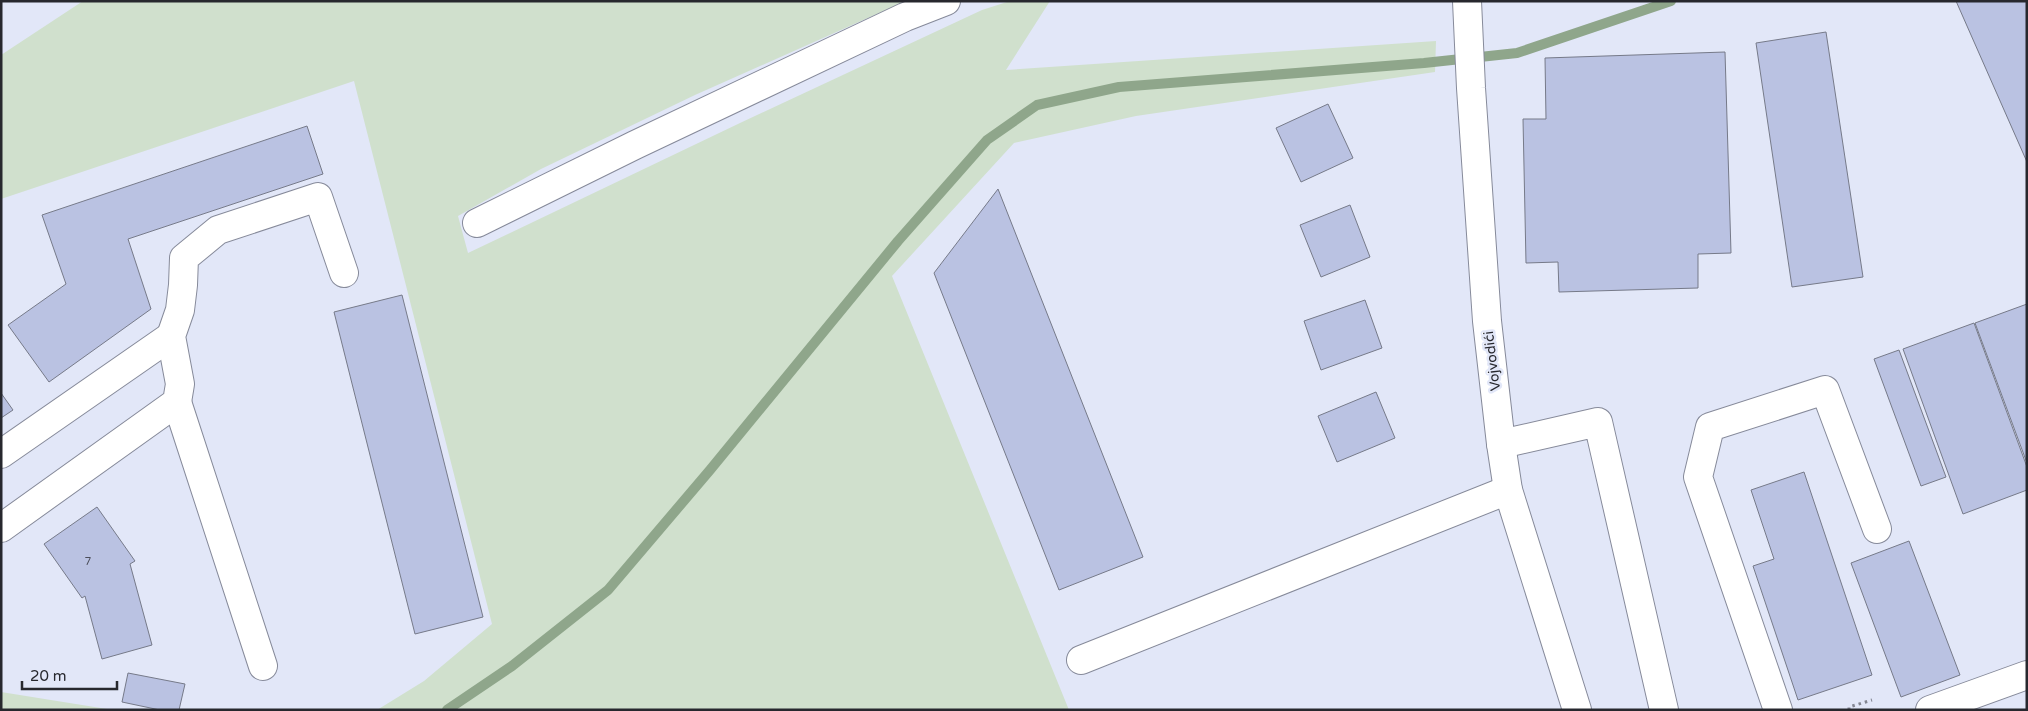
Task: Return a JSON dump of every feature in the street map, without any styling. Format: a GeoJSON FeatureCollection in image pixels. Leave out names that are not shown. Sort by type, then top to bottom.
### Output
{"type":"FeatureCollection","features":[{"type":"Feature","properties":{"kind":"street"},"geometry":{"type":"LineString","coordinates":[[477,222],[905,17],[946,1]]}},
{"type":"Feature","properties":{"kind":"street","name":"Vojvodići"},"geometry":{"type":"LineString","coordinates":[[1467,1],[1487,321],[1508,490],[1577,710]]}},
{"type":"Feature","properties":{"kind":"street"},"geometry":{"type":"LineString","coordinates":[[263,666],[177,402],[180,384],[171,336],[180,310],[184,258],[218,230],[318,197],[344,273]]}},
{"type":"Feature","properties":{"kind":"street"},"geometry":{"type":"LineString","coordinates":[[1,454],[171,336]]}},
{"type":"Feature","properties":{"kind":"street"},"geometry":{"type":"LineString","coordinates":[[1778,710],[1698,477],[1710,427],[1825,390],[1877,529]]}},
{"type":"Feature","properties":{"kind":"street"},"geometry":{"type":"LineString","coordinates":[[1,528],[177,402]]}},
{"type":"Feature","properties":{"kind":"street"},"geometry":{"type":"LineString","coordinates":[[1501,444],[1598,422],[1664,710]]}},
{"type":"Feature","properties":{"kind":"street"},"geometry":{"type":"LineString","coordinates":[[1080,660],[1508,490]]}},
{"type":"Feature","properties":{"kind":"street"},"geometry":{"type":"LineString","coordinates":[[1930,710],[2027,675]]}},
{"type":"Feature","properties":{"kind":"path"},"geometry":{"type":"LineString","coordinates":[[1849,710],[1849,707],[1872,700]]}},
{"type":"Feature","properties":{"kind":"green space"},"geometry":{"type":"Polygon","coordinates":[[[83,1],[906,1],[695,95],[541,169],[458,216],[468,253],[982,10],[1010,1],[1050,1],[1006,70],[1436,41],[1435,72],[1136,116],[1014,143],[892,276],[1069,710],[377,710],[424,681],[492,624],[354,81],[1,199],[1,55],[83,1]]]}},
{"type":"Feature","properties":{"kind":"green space"},"geometry":{"type":"Polygon","coordinates":[[[1,692],[107,709],[111,710],[1,710],[1,692]]]}},
{"type":"Feature","properties":{"kind":"building"},"geometry":{"type":"Polygon","coordinates":[[[1956,1],[2027,1],[2027,162],[1956,1]]]}},
{"type":"Feature","properties":{"kind":"building"},"geometry":{"type":"Polygon","coordinates":[[[1826,32],[1863,277],[1792,287],[1756,43],[1826,32]]]}},
{"type":"Feature","properties":{"kind":"building"},"geometry":{"type":"Polygon","coordinates":[[[1725,52],[1731,253],[1698,254],[1698,288],[1559,292],[1558,262],[1526,263],[1523,119],[1546,119],[1545,58],[1725,52]]]}},
{"type":"Feature","properties":{"kind":"building"},"geometry":{"type":"Polygon","coordinates":[[[1328,104],[1353,158],[1301,182],[1276,128],[1328,104]]]}},
{"type":"Feature","properties":{"kind":"building"},"geometry":{"type":"Polygon","coordinates":[[[307,126],[323,174],[128,239],[151,309],[49,382],[8,325],[66,284],[42,215],[307,126]]]}},
{"type":"Feature","properties":{"kind":"building"},"geometry":{"type":"Polygon","coordinates":[[[998,189],[1143,557],[1059,590],[934,273],[998,189]]]}},
{"type":"Feature","properties":{"kind":"building"},"geometry":{"type":"Polygon","coordinates":[[[1350,205],[1370,257],[1321,277],[1300,225],[1350,205]]]}},
{"type":"Feature","properties":{"kind":"building"},"geometry":{"type":"Polygon","coordinates":[[[402,295],[483,617],[415,634],[334,312],[402,295]]]}},
{"type":"Feature","properties":{"kind":"building"},"geometry":{"type":"Polygon","coordinates":[[[1365,300],[1382,348],[1321,370],[1304,321],[1365,300]]]}},
{"type":"Feature","properties":{"kind":"building"},"geometry":{"type":"Polygon","coordinates":[[[2027,304],[2027,463],[1975,323],[2027,304]]]}},
{"type":"Feature","properties":{"kind":"building"},"geometry":{"type":"Polygon","coordinates":[[[1974,323],[2027,467],[2027,490],[1963,514],[1903,349],[1974,323]]]}},
{"type":"Feature","properties":{"kind":"building"},"geometry":{"type":"Polygon","coordinates":[[[1899,350],[1946,477],[1921,486],[1874,359],[1899,350]]]}},
{"type":"Feature","properties":{"kind":"building"},"geometry":{"type":"Polygon","coordinates":[[[1376,392],[1395,438],[1337,462],[1318,416],[1376,392]]]}},
{"type":"Feature","properties":{"kind":"building"},"geometry":{"type":"Polygon","coordinates":[[[1,393],[13,410],[1,418],[1,393]]]}},
{"type":"Feature","properties":{"kind":"building"},"geometry":{"type":"Polygon","coordinates":[[[1804,472],[1872,675],[1798,700],[1753,566],[1774,559],[1751,490],[1804,472]]]}},
{"type":"Feature","properties":{"kind":"building"},"geometry":{"type":"Polygon","coordinates":[[[97,507],[135,561],[130,564],[152,645],[102,659],[85,596],[82,598],[44,544],[97,507]]]}},
{"type":"Feature","properties":{"kind":"building"},"geometry":{"type":"Polygon","coordinates":[[[1909,541],[1960,675],[1901,697],[1851,563],[1909,541]]]}},
{"type":"Feature","properties":{"kind":"building"},"geometry":{"type":"Polygon","coordinates":[[[128,673],[185,684],[179,710],[160,710],[122,702],[128,673]]]}},
{"type":"Feature","properties":{"kind":"waterway"},"geometry":{"type":"LineString","coordinates":[[447,710],[512,666],[608,590],[710,470],[898,241],[987,140],[1037,105],[1119,87],[1424,63],[1517,53],[1671,1]]}}]}
